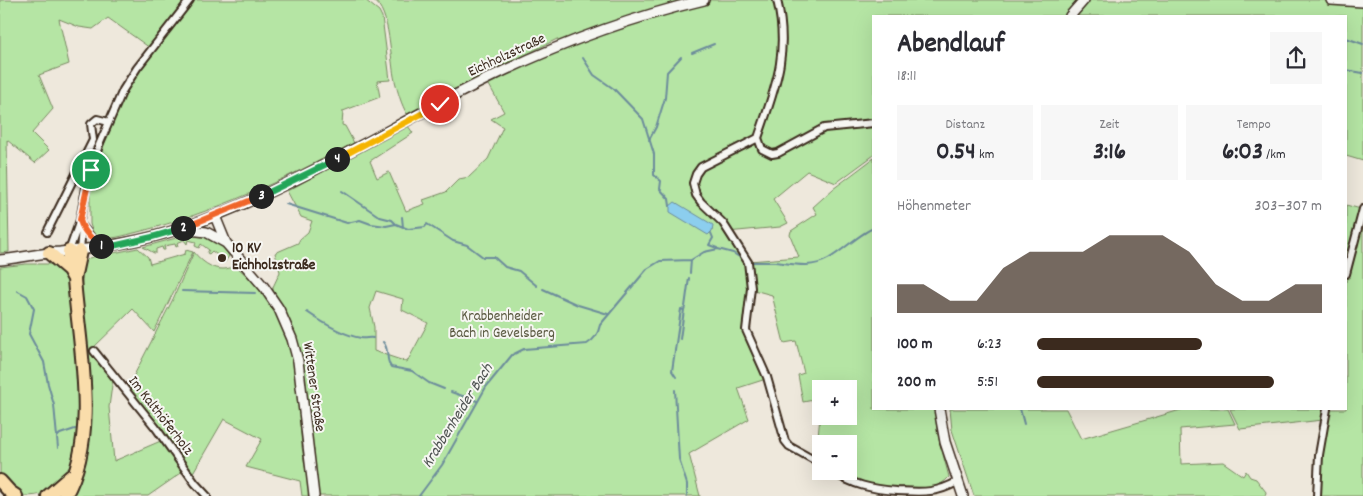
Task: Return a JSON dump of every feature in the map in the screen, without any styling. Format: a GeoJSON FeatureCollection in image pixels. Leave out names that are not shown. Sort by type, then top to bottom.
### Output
{"type":"FeatureCollection","features":[{"type":"Feature","properties":{"kind":"highway"},"geometry":{"type":"LineString","coordinates":[[64,496],[82,446],[85,411],[71,274],[75,251]]}},
{"type":"Feature","properties":{"kind":"highway"},"geometry":{"type":"LineString","coordinates":[[49,253],[71,274]]}},
{"type":"Feature","properties":{"kind":"highway"},"geometry":{"type":"LineString","coordinates":[[48,496],[66,482],[74,472]]}},
{"type":"Feature","properties":{"kind":"highway"},"geometry":{"type":"LineString","coordinates":[[0,480],[16,496]]}},
{"type":"Feature","properties":{"kind":"main road","name":"Eichholzstraße"},"geometry":{"type":"LineString","coordinates":[[0,260],[104,248],[179,229],[215,216],[293,182],[520,64],[608,28],[704,0]]}},
{"type":"Feature","properties":{"kind":"main road"},"geometry":{"type":"LineString","coordinates":[[1071,15],[1084,0]]}},
{"type":"Feature","properties":{"kind":"main road"},"geometry":{"type":"LineString","coordinates":[[1331,0],[1363,2]]}},
{"type":"Feature","properties":{"kind":"main road","name":"Wittener Straße"},"geometry":{"type":"LineString","coordinates":[[215,216],[226,243],[271,296],[285,321],[292,340],[298,361],[314,496]]}},
{"type":"Feature","properties":{"kind":"main road"},"geometry":{"type":"LineString","coordinates":[[179,229],[206,232],[226,243]]}},
{"type":"Feature","properties":{"kind":"main road"},"geometry":{"type":"LineString","coordinates":[[939,410],[945,442],[963,496]]}},
{"type":"Feature","properties":{"kind":"street"},"geometry":{"type":"LineString","coordinates":[[75,251],[91,170],[123,90],[137,68],[190,0]]}},
{"type":"Feature","properties":{"kind":"street"},"geometry":{"type":"LineString","coordinates":[[778,0],[783,36],[782,60],[758,138],[762,150],[772,154],[824,128],[872,123]]}},
{"type":"Feature","properties":{"kind":"street"},"geometry":{"type":"LineString","coordinates":[[47,232],[93,140],[91,124],[97,119],[109,122]]}},
{"type":"Feature","properties":{"kind":"street"},"geometry":{"type":"LineString","coordinates":[[758,138],[701,167],[693,183],[694,190],[701,202],[724,223],[748,262],[751,288],[746,330],[767,377],[785,441],[812,458]]}},
{"type":"Feature","properties":{"kind":"street"},"geometry":{"type":"LineString","coordinates":[[1347,270],[1363,209]]}},
{"type":"Feature","properties":{"kind":"street"},"geometry":{"type":"LineString","coordinates":[[81,223],[91,237],[104,248]]}},
{"type":"Feature","properties":{"kind":"street"},"geometry":{"type":"LineString","coordinates":[[75,251],[81,223]]}},
{"type":"Feature","properties":{"kind":"street","name":"Im Kalthöferholz"},"geometry":{"type":"LineString","coordinates":[[94,351],[207,496]]}},
{"type":"Feature","properties":{"kind":"street"},"geometry":{"type":"LineString","coordinates":[[1317,496],[1319,455],[1327,410]]}},
{"type":"Feature","properties":{"kind":"street"},"geometry":{"type":"LineString","coordinates":[[846,480],[853,484],[881,490],[926,493],[948,487],[957,482]]}},
{"type":"Feature","properties":{"kind":"green space"},"geometry":{"type":"Polygon","coordinates":[[[0,0],[187,0],[150,48],[108,18],[93,29],[79,27],[59,19],[69,64],[39,75],[53,109],[32,133],[49,150],[35,163],[7,140],[9,252],[0,253],[0,0]]]}},
{"type":"Feature","properties":{"kind":"green space"},"geometry":{"type":"Polygon","coordinates":[[[192,0],[365,0],[379,11],[382,17],[390,80],[377,81],[380,97],[343,111],[342,125],[345,126],[354,143],[275,182],[222,205],[138,232],[105,238],[94,236],[90,224],[90,190],[108,132],[124,93],[138,70],[192,0]]]}},
{"type":"Feature","properties":{"kind":"green space","name":"Krabbenheider Bach in Gevelsberg"},"geometry":{"type":"Polygon","coordinates":[[[373,0],[1363,0],[1363,161],[1347,156],[1347,15],[872,15],[872,156],[836,183],[807,171],[773,199],[788,223],[780,227],[727,232],[747,264],[751,264],[749,261],[799,257],[790,235],[791,231],[817,214],[813,207],[872,160],[872,410],[935,410],[937,432],[949,477],[933,487],[912,491],[870,487],[852,480],[857,480],[857,435],[818,435],[819,425],[857,425],[857,380],[812,380],[812,400],[803,402],[798,375],[804,373],[796,341],[784,343],[772,295],[750,289],[745,330],[766,379],[738,388],[749,419],[689,454],[700,496],[316,496],[301,357],[292,326],[273,291],[280,272],[275,253],[298,243],[308,232],[312,221],[301,217],[287,191],[408,126],[413,133],[370,161],[377,178],[389,172],[406,211],[425,204],[423,200],[446,192],[459,179],[469,177],[488,159],[503,127],[491,119],[504,112],[488,83],[561,50],[557,39],[407,114],[401,102],[395,81],[387,25],[379,6],[373,0]],[[376,291],[370,308],[374,327],[374,351],[407,362],[428,323],[402,310],[403,299],[376,291]]]}},
{"type":"Feature","properties":{"kind":"green space"},"geometry":{"type":"Polygon","coordinates":[[[1347,205],[1361,209],[1347,261],[1347,205]]]}},
{"type":"Feature","properties":{"kind":"green space"},"geometry":{"type":"Polygon","coordinates":[[[1363,214],[1363,496],[1318,496],[1320,456],[1328,410],[1347,410],[1347,278],[1363,214]]]}},
{"type":"Feature","properties":{"kind":"green space"},"geometry":{"type":"Polygon","coordinates":[[[200,235],[224,248],[229,256],[225,262],[219,261],[221,258],[212,251],[209,254],[207,253],[209,250],[201,244],[199,248],[195,246],[196,242],[188,240],[187,244],[184,240],[177,243],[178,246],[176,247],[175,244],[164,246],[165,250],[162,247],[156,249],[156,253],[143,247],[180,237],[200,235]]]}},
{"type":"Feature","properties":{"kind":"green space"},"geometry":{"type":"Polygon","coordinates":[[[138,248],[148,257],[150,264],[185,254],[186,250],[193,252],[154,332],[133,309],[91,350],[113,378],[109,407],[114,461],[163,440],[184,471],[148,496],[68,496],[79,470],[80,312],[83,264],[89,258],[138,248]]]}},
{"type":"Feature","properties":{"kind":"green space"},"geometry":{"type":"Polygon","coordinates":[[[194,252],[203,261],[215,268],[226,269],[236,266],[270,300],[281,319],[295,359],[302,447],[310,496],[302,496],[300,481],[246,467],[262,439],[224,419],[191,476],[126,391],[173,299],[194,252]]]}},
{"type":"Feature","properties":{"kind":"green space"},"geometry":{"type":"Polygon","coordinates":[[[49,264],[62,268],[69,283],[80,419],[79,436],[75,452],[69,467],[60,481],[44,493],[24,496],[9,488],[0,474],[0,267],[49,264]]]}},
{"type":"Feature","properties":{"kind":"green space"},"geometry":{"type":"Polygon","coordinates":[[[950,410],[1066,410],[1081,439],[1181,410],[1228,410],[1235,424],[1180,429],[1181,464],[1223,462],[1243,476],[1246,471],[1250,477],[1256,479],[1266,492],[1265,496],[974,496],[952,430],[950,410]]]}},
{"type":"Feature","properties":{"kind":"green space"},"geometry":{"type":"Polygon","coordinates":[[[1230,410],[1325,410],[1323,420],[1240,429],[1230,410]]]}},
{"type":"Feature","properties":{"kind":"water"},"geometry":{"type":"Polygon","coordinates":[[[675,202],[713,225],[712,231],[708,235],[670,212],[670,206],[675,202]]]}},
{"type":"Feature","properties":{"kind":"waterway"},"geometry":{"type":"LineString","coordinates":[[1347,38],[1363,44]]}},
{"type":"Feature","properties":{"kind":"waterway"},"geometry":{"type":"LineString","coordinates":[[692,53],[714,44]]}},
{"type":"Feature","properties":{"kind":"waterway"},"geometry":{"type":"LineString","coordinates":[[649,140],[656,127],[665,98],[667,72],[681,57]]}},
{"type":"Feature","properties":{"kind":"waterway"},"geometry":{"type":"LineString","coordinates":[[583,58],[594,75],[614,89],[643,119],[654,154],[654,175],[661,181],[660,189],[669,199],[670,206]]}},
{"type":"Feature","properties":{"kind":"waterway","name":"Krabbenheider Bach"},"geometry":{"type":"LineString","coordinates":[[1347,70],[1363,73]]}},
{"type":"Feature","properties":{"kind":"waterway"},"geometry":{"type":"LineString","coordinates":[[342,191],[380,217],[392,220],[396,224]]}},
{"type":"Feature","properties":{"kind":"waterway"},"geometry":{"type":"LineString","coordinates":[[286,204],[347,223],[360,220],[386,226],[396,224],[408,229],[425,227],[427,224],[453,241],[467,245],[483,257],[494,257],[505,267],[519,271],[537,286]]}},
{"type":"Feature","properties":{"kind":"waterway"},"geometry":{"type":"LineString","coordinates":[[402,217],[403,227]]}},
{"type":"Feature","properties":{"kind":"waterway","name":"Krabbenheider Bach"},"geometry":{"type":"LineString","coordinates":[[751,262],[815,264],[834,256],[863,233],[872,229]]}},
{"type":"Feature","properties":{"kind":"waterway"},"geometry":{"type":"LineString","coordinates":[[711,233],[713,238],[709,245],[717,248]]}},
{"type":"Feature","properties":{"kind":"waterway","name":"Krabbenheider Bach"},"geometry":{"type":"LineString","coordinates":[[419,496],[442,465],[486,387],[512,355],[524,349],[587,344],[594,338],[600,325],[647,269],[660,261],[691,260],[704,252],[718,249],[733,253],[744,260]]}},
{"type":"Feature","properties":{"kind":"waterway"},"geometry":{"type":"LineString","coordinates":[[690,273],[691,260]]}},
{"type":"Feature","properties":{"kind":"waterway"},"geometry":{"type":"LineString","coordinates":[[676,377],[672,371],[681,309],[684,310],[685,307],[689,278]]}},
{"type":"Feature","properties":{"kind":"waterway"},"geometry":{"type":"LineString","coordinates":[[543,289],[578,305],[608,314]]}},
{"type":"Feature","properties":{"kind":"waterway"},"geometry":{"type":"LineString","coordinates":[[18,291],[27,296],[34,309],[29,334],[44,362],[54,405],[58,448]]}},
{"type":"Feature","properties":{"kind":"waterway"},"geometry":{"type":"LineString","coordinates":[[182,291],[255,293]]}},
{"type":"Feature","properties":{"kind":"waterway"},"geometry":{"type":"LineString","coordinates":[[680,339],[684,310]]}},
{"type":"Feature","properties":{"kind":"waterway"},"geometry":{"type":"LineString","coordinates":[[307,312],[347,334],[363,338],[373,338]]}},
{"type":"Feature","properties":{"kind":"waterway"},"geometry":{"type":"LineString","coordinates":[[383,342],[391,367],[412,371],[429,383],[444,389]]}},
{"type":"Feature","properties":{"kind":"waterway"},"geometry":{"type":"LineString","coordinates":[[675,390],[679,459],[687,484],[687,496]]}},
{"type":"Feature","properties":{"kind":"waterway"},"geometry":{"type":"LineString","coordinates":[[451,392],[477,401]]}},
{"type":"Feature","properties":{"kind":"waterway"},"geometry":{"type":"LineString","coordinates":[[1020,410],[1024,424]]}},
{"type":"Feature","properties":{"kind":"waterway"},"geometry":{"type":"LineString","coordinates":[[57,437],[60,434],[75,429]]}},
{"type":"Feature","properties":{"kind":"place","name":"10 KV Eichholzstraße"},"geometry":{"type":"Point","coordinates":[222,258]}},
{"type":"Feature","properties":{"kind":"route"},"geometry":{"type":"LineString","coordinates":[[91,170],[80,220],[82,226],[91,237],[104,248],[171,232],[232,209],[293,182],[440,104]]}}]}
